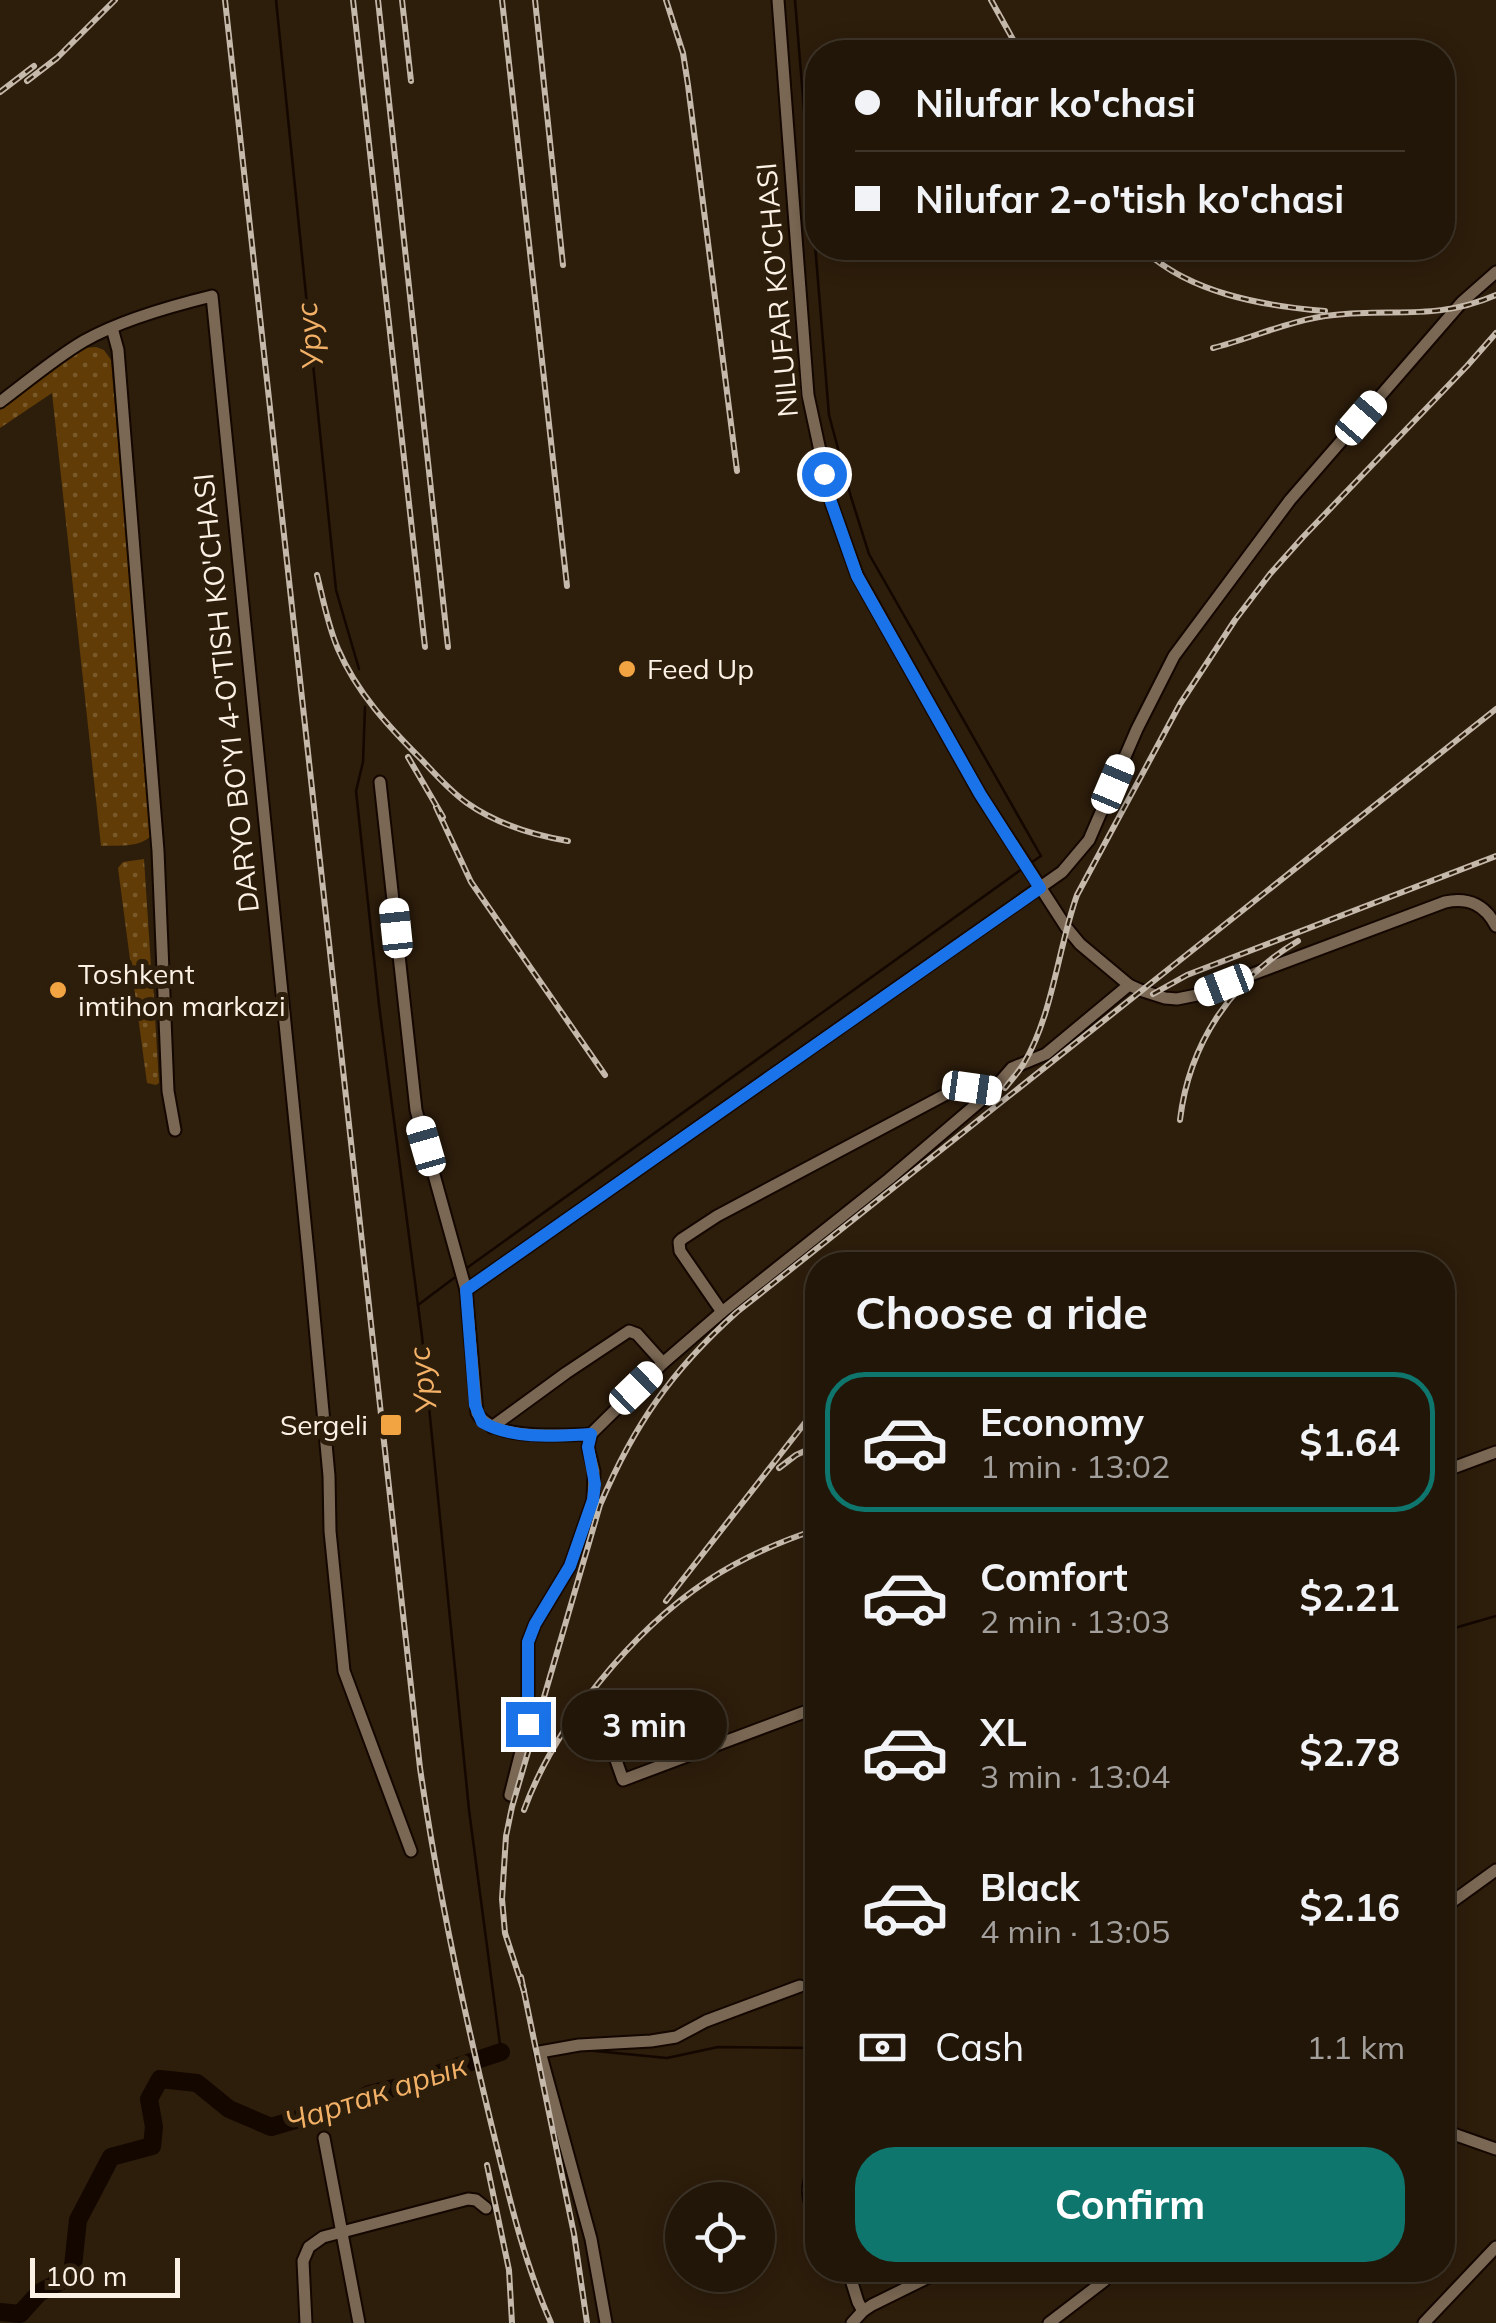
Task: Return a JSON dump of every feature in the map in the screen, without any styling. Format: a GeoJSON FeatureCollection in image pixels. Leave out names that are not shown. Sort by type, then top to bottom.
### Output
{"type":"FeatureCollection","features":[{"type":"Feature","properties":{"kind":"street","name":"NILUFAR KO'CHASI"},"geometry":{"type":"LineString","coordinates":[[778,0],[808,395],[831,502],[857,576],[893,642],[980,794],[1080,944],[1129,985],[1151,995],[1177,999],[1450,900],[1479,905],[1496,926]]}},
{"type":"Feature","properties":{"kind":"street"},"geometry":{"type":"LineString","coordinates":[[466,1290],[1062,872],[1089,840],[1174,656],[1290,500],[1462,302],[1496,272]]}},
{"type":"Feature","properties":{"kind":"street","name":"DARYO BO'YI 4-O'TISH KO'CHASI"},"geometry":{"type":"LineString","coordinates":[[112,328],[212,296],[330,1476],[330,1532],[344,1671],[411,1851]]}},
{"type":"Feature","properties":{"kind":"street"},"geometry":{"type":"LineString","coordinates":[[0,402],[83,342],[112,328],[118,350],[128,466],[158,851],[168,1091],[176,1130]]}},
{"type":"Feature","properties":{"kind":"street"},"geometry":{"type":"LineString","coordinates":[[380,782],[416,1110],[466,1290],[475,1405],[482,1422],[492,1427],[544,1436],[591,1434]]}},
{"type":"Feature","properties":{"kind":"street"},"geometry":{"type":"LineString","coordinates":[[510,1795],[528,1724],[528,1642],[570,1566],[593,1500],[595,1484],[588,1447],[591,1434],[662,1363],[890,1179],[992,1091],[1012,1068],[1046,1054],[1129,985]]}},
{"type":"Feature","properties":{"kind":"street"},"geometry":{"type":"LineString","coordinates":[[722,1312],[680,1251],[682,1239],[717,1216],[954,1090],[992,1091]]}},
{"type":"Feature","properties":{"kind":"street"},"geometry":{"type":"LineString","coordinates":[[492,1427],[629,1331],[638,1334],[662,1363]]}},
{"type":"Feature","properties":{"kind":"street"},"geometry":{"type":"LineString","coordinates":[[1455,1467],[1496,1452]]}},
{"type":"Feature","properties":{"kind":"street"},"geometry":{"type":"LineString","coordinates":[[604,1726],[622,1780],[805,1712]]}},
{"type":"Feature","properties":{"kind":"street"},"geometry":{"type":"LineString","coordinates":[[1455,1900],[1496,1870]]}},
{"type":"Feature","properties":{"kind":"street"},"geometry":{"type":"LineString","coordinates":[[606,2323],[591,2239],[540,2052],[579,2044],[664,2040],[800,1986]]}},
{"type":"Feature","properties":{"kind":"street"},"geometry":{"type":"LineString","coordinates":[[1455,2135],[1496,2149]]}},
{"type":"Feature","properties":{"kind":"street"},"geometry":{"type":"LineString","coordinates":[[324,2138],[359,2323]]}},
{"type":"Feature","properties":{"kind":"street"},"geometry":{"type":"LineString","coordinates":[[306,2323],[303,2261],[308,2248],[323,2237],[468,2199],[486,2208]]}},
{"type":"Feature","properties":{"kind":"street"},"geometry":{"type":"LineString","coordinates":[[1424,2323],[1496,2246]]}},
{"type":"Feature","properties":{"kind":"street"},"geometry":{"type":"LineString","coordinates":[[852,2282],[863,2311]]}},
{"type":"Feature","properties":{"kind":"street"},"geometry":{"type":"LineString","coordinates":[[852,2323],[863,2311],[920,2282]]}},
{"type":"Feature","properties":{"kind":"street"},"geometry":{"type":"LineString","coordinates":[[1049,2323],[1103,2282]]}},
{"type":"Feature","properties":{"kind":"shaded area"},"geometry":{"type":"Polygon","coordinates":[[[96,347],[111,360],[151,836],[121,846],[101,846],[52,393],[0,428],[0,407],[83,348],[96,347]]]}},
{"type":"Feature","properties":{"kind":"shaded area"},"geometry":{"type":"Polygon","coordinates":[[[144,859],[151,966],[131,967],[118,868],[123,862],[144,859]]]}},
{"type":"Feature","properties":{"kind":"shaded area"},"geometry":{"type":"Polygon","coordinates":[[[149,977],[153,983],[159,1083],[156,1085],[147,1083],[133,979],[149,977]]]}},
{"type":"Feature","properties":{"kind":"waterway","name":"Урус"},"geometry":{"type":"LineString","coordinates":[[276,0],[336,590],[359,669]]}},
{"type":"Feature","properties":{"kind":"waterway"},"geometry":{"type":"LineString","coordinates":[[795,0],[805,122]]}},
{"type":"Feature","properties":{"kind":"waterway"},"geometry":{"type":"LineString","coordinates":[[816,260],[829,415],[869,554],[1041,856],[1029,864]]}},
{"type":"Feature","properties":{"kind":"waterway","name":"Урус"},"geometry":{"type":"LineString","coordinates":[[365,707],[363,762],[356,791],[422,1336],[469,1810],[501,2052],[507,2052]]}},
{"type":"Feature","properties":{"kind":"waterway"},"geometry":{"type":"LineString","coordinates":[[464,1270],[1022,869]]}},
{"type":"Feature","properties":{"kind":"waterway"},"geometry":{"type":"LineString","coordinates":[[418,1305],[458,1275]]}},
{"type":"Feature","properties":{"kind":"waterway","name":"Чартак арык"},"geometry":{"type":"LineString","coordinates":[[1455,1629],[1496,1616]]}},
{"type":"Feature","properties":{"kind":"waterway","name":"Чартак арык"},"geometry":{"type":"LineString","coordinates":[[585,2050],[667,2058],[718,2047],[805,2048]]}},
{"type":"Feature","properties":{"kind":"waterway","name":"Чартак арык"},"geometry":{"type":"LineString","coordinates":[[0,2312],[20,2314],[39,2293],[72,2275],[78,2220],[111,2157],[152,2146],[154,2127],[149,2099],[160,2079],[197,2083],[229,2109],[271,2127],[353,2103],[369,2094],[419,2082],[501,2052]]}},
{"type":"Feature","properties":{"kind":"railway"},"geometry":{"type":"LineString","coordinates":[[27,81],[57,58],[115,0]]}},
{"type":"Feature","properties":{"kind":"railway"},"geometry":{"type":"LineString","coordinates":[[225,0],[420,1768],[442,1900],[480,2075],[516,2223],[551,2323]]}},
{"type":"Feature","properties":{"kind":"railway"},"geometry":{"type":"LineString","coordinates":[[353,0],[425,647]]}},
{"type":"Feature","properties":{"kind":"railway"},"geometry":{"type":"LineString","coordinates":[[378,0],[448,647]]}},
{"type":"Feature","properties":{"kind":"railway"},"geometry":{"type":"LineString","coordinates":[[402,0],[411,81]]}},
{"type":"Feature","properties":{"kind":"railway"},"geometry":{"type":"LineString","coordinates":[[502,0],[567,586]]}},
{"type":"Feature","properties":{"kind":"railway"},"geometry":{"type":"LineString","coordinates":[[535,0],[563,265]]}},
{"type":"Feature","properties":{"kind":"railway"},"geometry":{"type":"LineString","coordinates":[[666,0],[683,53],[688,85],[737,471]]}},
{"type":"Feature","properties":{"kind":"railway"},"geometry":{"type":"LineString","coordinates":[[991,0],[1013,40]]}},
{"type":"Feature","properties":{"kind":"railway"},"geometry":{"type":"LineString","coordinates":[[0,92],[34,66]]}},
{"type":"Feature","properties":{"kind":"railway"},"geometry":{"type":"LineString","coordinates":[[1157,260],[1181,276],[1228,294],[1325,311]]}},
{"type":"Feature","properties":{"kind":"railway"},"geometry":{"type":"LineString","coordinates":[[1213,348],[1318,317],[1434,311],[1496,295]]}},
{"type":"Feature","properties":{"kind":"railway"},"geometry":{"type":"LineString","coordinates":[[1005,1088],[1024,1063],[1042,1024],[1077,895],[1180,704],[1270,574],[1496,333]]}},
{"type":"Feature","properties":{"kind":"railway"},"geometry":{"type":"LineString","coordinates":[[317,575],[331,631],[346,665],[364,695],[398,735],[449,788],[478,810],[515,828],[568,841]]}},
{"type":"Feature","properties":{"kind":"railway"},"geometry":{"type":"LineString","coordinates":[[813,1252],[1496,709]]}},
{"type":"Feature","properties":{"kind":"railway"},"geometry":{"type":"LineString","coordinates":[[408,757],[443,817]]}},
{"type":"Feature","properties":{"kind":"railway"},"geometry":{"type":"LineString","coordinates":[[436,807],[471,882],[605,1075]]}},
{"type":"Feature","properties":{"kind":"railway"},"geometry":{"type":"LineString","coordinates":[[1153,994],[1187,975],[1496,856]]}},
{"type":"Feature","properties":{"kind":"railway"},"geometry":{"type":"LineString","coordinates":[[1180,1120],[1193,1065],[1218,1016],[1253,975],[1298,941]]}},
{"type":"Feature","properties":{"kind":"railway"},"geometry":{"type":"LineString","coordinates":[[524,1991],[505,1933],[502,1899],[506,1836],[600,1505],[641,1424],[674,1377],[737,1312],[805,1258]]}},
{"type":"Feature","properties":{"kind":"railway"},"geometry":{"type":"LineString","coordinates":[[666,1601],[805,1423]]}},
{"type":"Feature","properties":{"kind":"railway"},"geometry":{"type":"LineString","coordinates":[[779,1468],[805,1451]]}},
{"type":"Feature","properties":{"kind":"railway"},"geometry":{"type":"LineString","coordinates":[[524,1810],[555,1745],[576,1713],[651,1626],[720,1573],[805,1533]]}},
{"type":"Feature","properties":{"kind":"railway"},"geometry":{"type":"LineString","coordinates":[[521,1977],[574,2234],[587,2323]]}},
{"type":"Feature","properties":{"kind":"railway"},"geometry":{"type":"LineString","coordinates":[[487,2165],[509,2270],[512,2323]]}},
{"type":"Feature","properties":{"kind":"place","name":"Feed Up"},"geometry":{"type":"Point","coordinates":[627,669]}},
{"type":"Feature","properties":{"kind":"place","name":"Toshkent imtihon markazi"},"geometry":{"type":"Point","coordinates":[58,990]}},
{"type":"Feature","properties":{"kind":"place","name":"Sergeli"},"geometry":{"type":"Point","coordinates":[391,1425]}},
{"type":"Feature","properties":{"kind":"route"},"geometry":{"type":"LineString","coordinates":[[528,1724],[528,1642],[570,1566],[593,1500],[594,1471],[588,1447],[591,1434],[544,1436],[482,1422],[475,1405],[466,1290],[1040,888],[980,794],[857,576],[824,474]]}}]}
